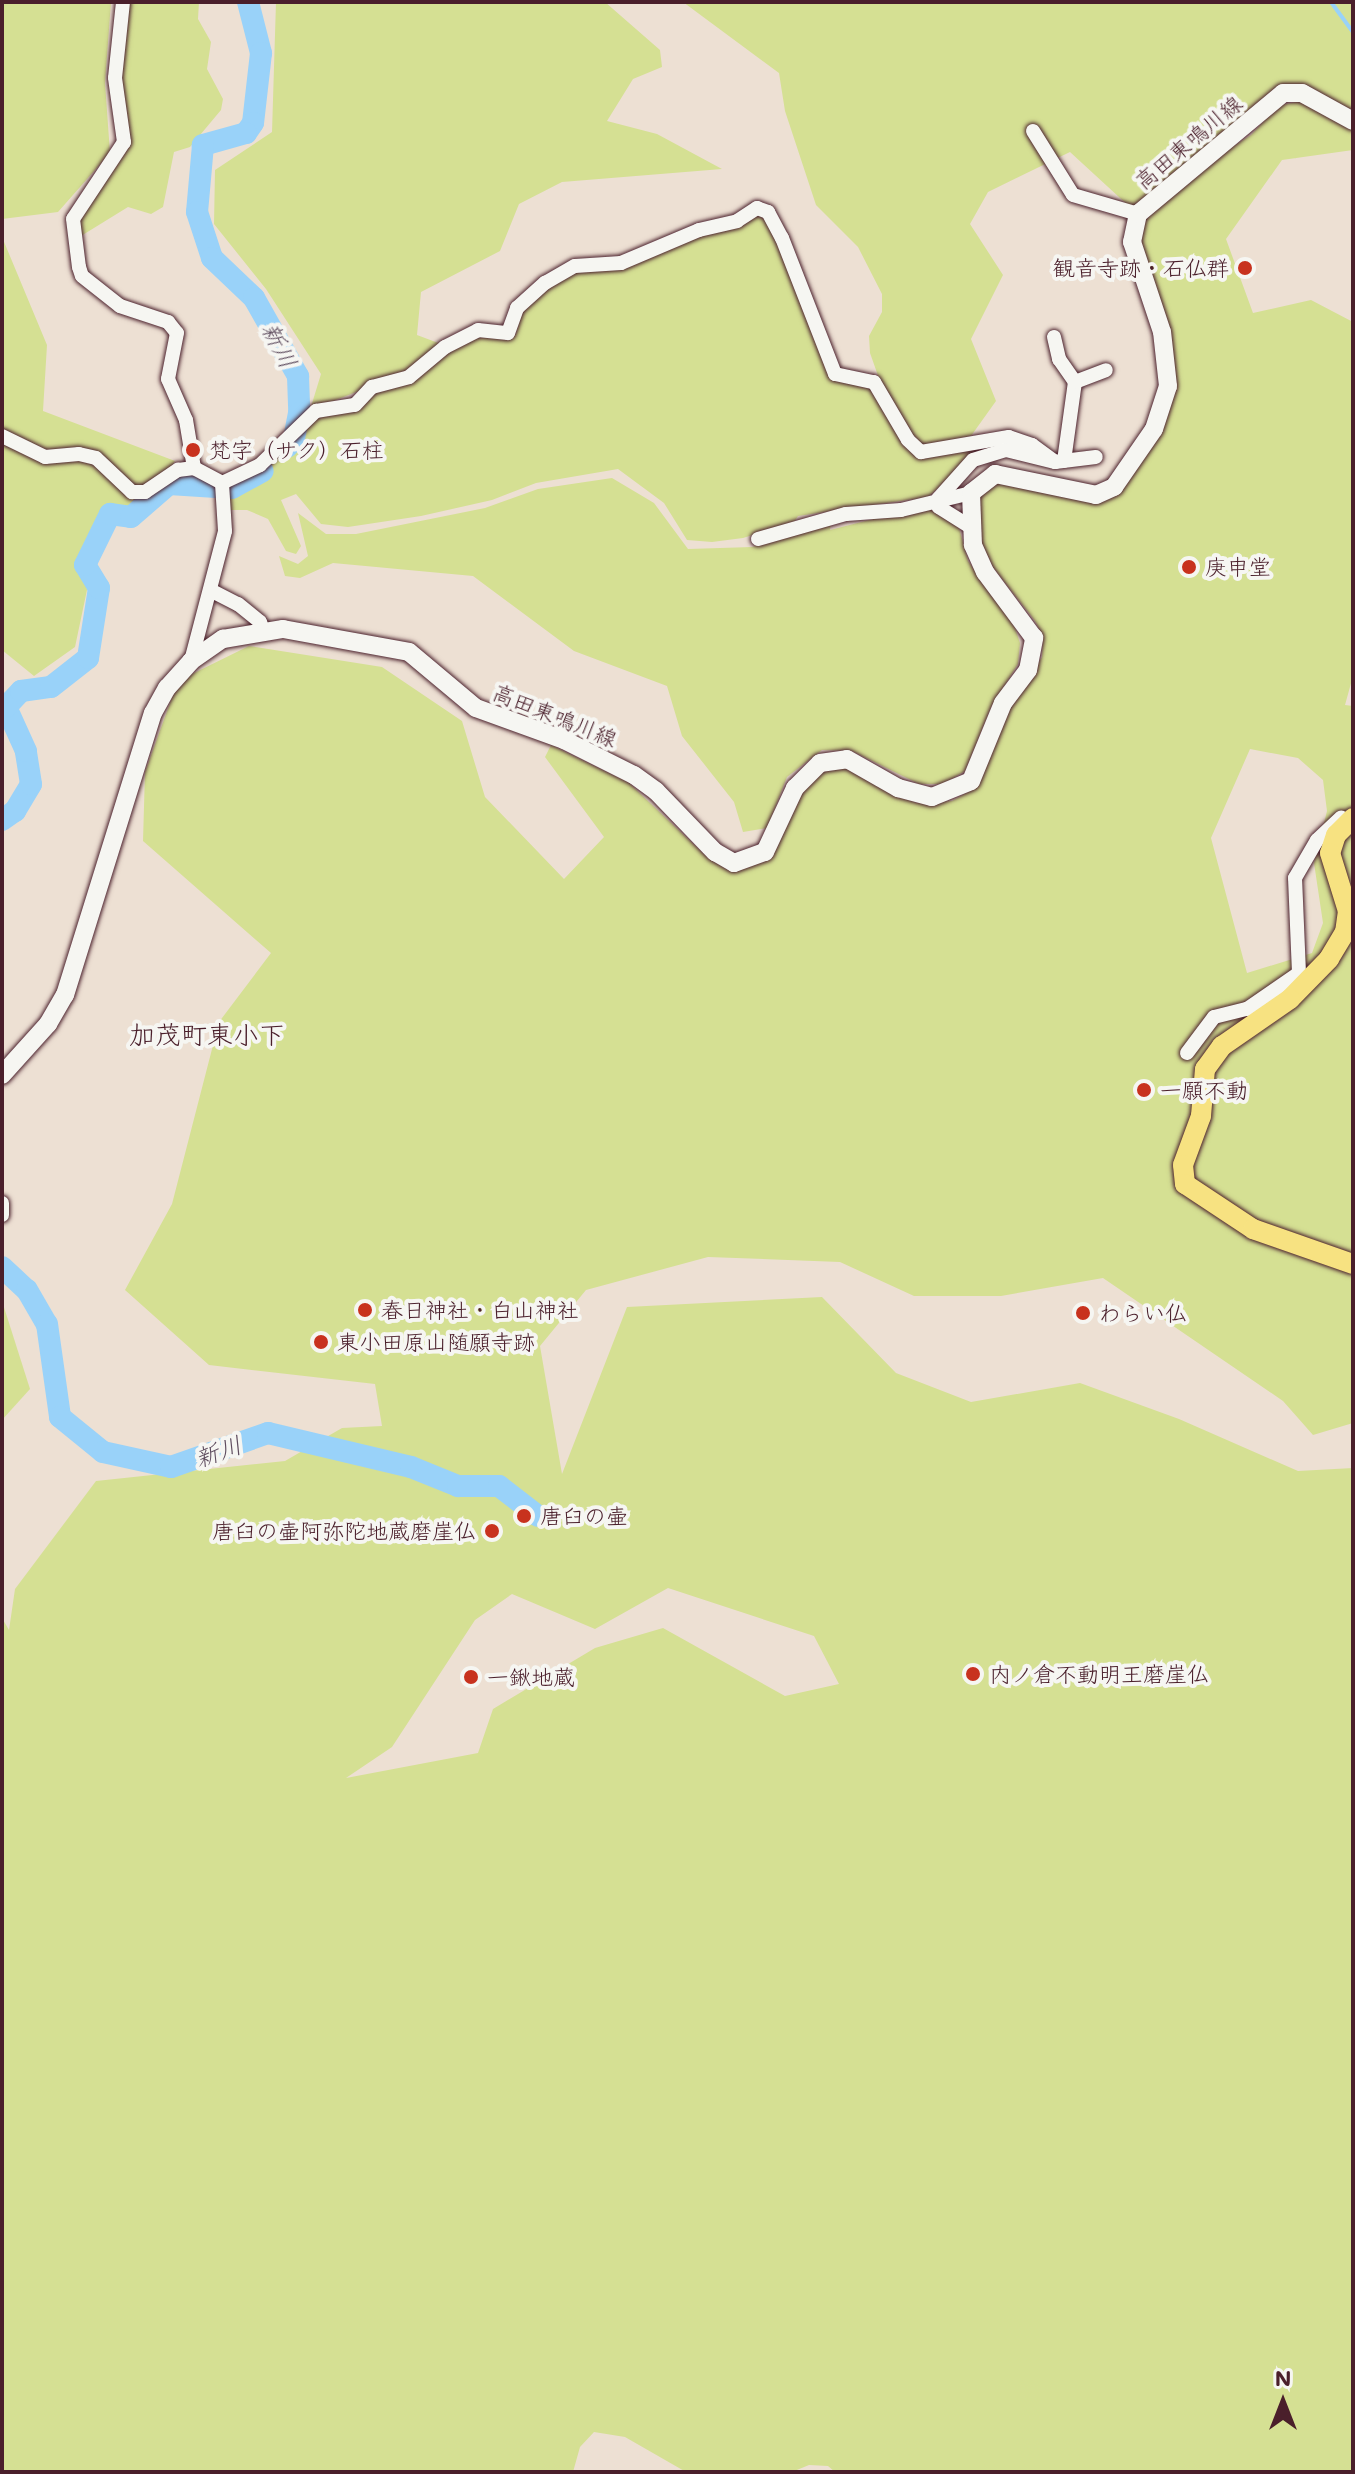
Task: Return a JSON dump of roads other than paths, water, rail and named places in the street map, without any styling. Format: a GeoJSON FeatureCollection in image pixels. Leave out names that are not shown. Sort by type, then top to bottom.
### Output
{"type":"FeatureCollection","features":[{"type":"Feature","properties":{"kind":"main road","name":"高田東鳴川線"},"geometry":{"type":"LineString","coordinates":[[2,1075],[48,1024],[65,995],[153,713],[167,688],[191,661],[215,642],[263,630],[324,634],[409,652],[465,702],[564,740],[634,775],[656,791],[715,852],[734,863],[749,861],[773,842],[795,788],[820,763],[847,759],[898,788],[932,797],[971,781],[1003,703],[1028,670],[1034,638],[985,572],[969,526],[971,493],[983,480],[1007,474],[1096,495],[1114,487],[1154,429],[1168,386],[1168,360],[1132,242],[1138,214],[1283,93],[1302,93],[1353,121]]}},
{"type":"Feature","properties":{"kind":"main road"},"geometry":{"type":"LineString","coordinates":[[1352,818],[1336,835],[1330,853],[1348,911],[1345,932],[1329,959],[1290,999],[1222,1046],[1205,1069],[1201,1116],[1183,1165],[1185,1184],[1253,1229],[1353,1264]]}},
{"type":"Feature","properties":{"kind":"street"},"geometry":{"type":"LineString","coordinates":[[123,2],[115,78],[124,142],[98,186],[78,206],[73,219],[79,267],[82,276],[120,306],[168,322],[177,333],[168,379],[186,420],[194,468]]}},
{"type":"Feature","properties":{"kind":"street"},"geometry":{"type":"LineString","coordinates":[[1033,131],[1073,195],[1138,214]]}},
{"type":"Feature","properties":{"kind":"street"},"geometry":{"type":"LineString","coordinates":[[222,483],[260,465],[316,411],[355,405],[372,387],[409,377],[478,330],[508,333],[517,308],[545,283],[575,266],[621,263],[699,230],[737,221],[757,208],[768,212],[782,238],[835,374],[874,382],[914,446],[933,452],[1009,437],[1059,462]]}},
{"type":"Feature","properties":{"kind":"street"},"geometry":{"type":"LineString","coordinates":[[1054,337],[1059,359],[1075,382],[1059,462]]}},
{"type":"Feature","properties":{"kind":"street"},"geometry":{"type":"LineString","coordinates":[[1075,382],[1106,370]]}},
{"type":"Feature","properties":{"kind":"street"},"geometry":{"type":"LineString","coordinates":[[2,436],[45,457],[79,454],[96,458],[132,492],[145,492],[178,470],[194,468],[222,483]]}},
{"type":"Feature","properties":{"kind":"street"},"geometry":{"type":"LineString","coordinates":[[969,526],[939,507],[938,499],[958,472],[987,454],[1006,450],[1059,462],[1096,457]]}},
{"type":"Feature","properties":{"kind":"street"},"geometry":{"type":"LineString","coordinates":[[191,661],[212,591],[225,531],[222,483]]}},
{"type":"Feature","properties":{"kind":"street"},"geometry":{"type":"LineString","coordinates":[[758,539],[821,520],[901,510],[971,493]]}},
{"type":"Feature","properties":{"kind":"street"},"geometry":{"type":"LineString","coordinates":[[212,591],[238,604],[260,622],[263,630]]}},
{"type":"Feature","properties":{"kind":"street"},"geometry":{"type":"LineString","coordinates":[[1187,1053],[1214,1017],[1247,1009],[1299,973],[1295,878],[1317,840],[1340,818],[1352,818]]}},
{"type":"Feature","properties":{"kind":"street"},"geometry":{"type":"LineString","coordinates":[[2,1203],[2,1215]]}},
{"type":"Feature","properties":{"kind":"waterway","name":"新川"},"geometry":{"type":"LineString","coordinates":[[248,2],[261,53],[253,123],[246,133],[203,145],[197,212],[212,258],[254,298],[298,376],[299,413],[294,438],[287,447]]}},
{"type":"Feature","properties":{"kind":"waterway"},"geometry":{"type":"LineString","coordinates":[[1331,2],[1353,32]]}},
{"type":"Feature","properties":{"kind":"waterway","name":"新川"},"geometry":{"type":"LineString","coordinates":[[2,820],[15,811],[31,784],[26,751],[6,707],[21,691],[51,687],[88,658],[99,588],[85,565],[110,514],[131,517],[169,484],[232,488],[263,471]]}},
{"type":"Feature","properties":{"kind":"waterway","name":"新川"},"geometry":{"type":"LineString","coordinates":[[2,1267],[27,1290],[47,1324],[60,1417],[103,1452],[171,1467],[268,1433],[411,1467],[458,1486],[499,1486],[538,1516]]}},
{"type":"Feature","properties":{"kind":"place","name":"観音寺跡・石仏群"},"geometry":{"type":"Point","coordinates":[1245,268]}},
{"type":"Feature","properties":{"kind":"place","name":"梵字（サク）石柱"},"geometry":{"type":"Point","coordinates":[193,450]}},
{"type":"Feature","properties":{"kind":"place","name":"庚申堂"},"geometry":{"type":"Point","coordinates":[1189,567]}},
{"type":"Feature","properties":{"kind":"place","name":"一願不動"},"geometry":{"type":"Point","coordinates":[1144,1090]}},
{"type":"Feature","properties":{"kind":"place","name":"春日神社・白山神社"},"geometry":{"type":"Point","coordinates":[365,1310]}},
{"type":"Feature","properties":{"kind":"place","name":"わらい仏"},"geometry":{"type":"Point","coordinates":[1083,1313]}},
{"type":"Feature","properties":{"kind":"place","name":"東小田原山随願寺跡"},"geometry":{"type":"Point","coordinates":[321,1342]}},
{"type":"Feature","properties":{"kind":"place","name":"唐臼の壷"},"geometry":{"type":"Point","coordinates":[524,1516]}},
{"type":"Feature","properties":{"kind":"place","name":"唐臼の壷阿弥陀地蔵磨崖仏"},"geometry":{"type":"Point","coordinates":[492,1531]}},
{"type":"Feature","properties":{"kind":"place","name":"内ノ倉不動明王磨崖仏"},"geometry":{"type":"Point","coordinates":[973,1674]}},
{"type":"Feature","properties":{"kind":"place","name":"一鍬地蔵"},"geometry":{"type":"Point","coordinates":[471,1677]}},
{"type":"Feature","properties":{"kind":"district","name":"加茂町東小下"},"geometry":{"type":"Point","coordinates":[207,1035]}}]}
